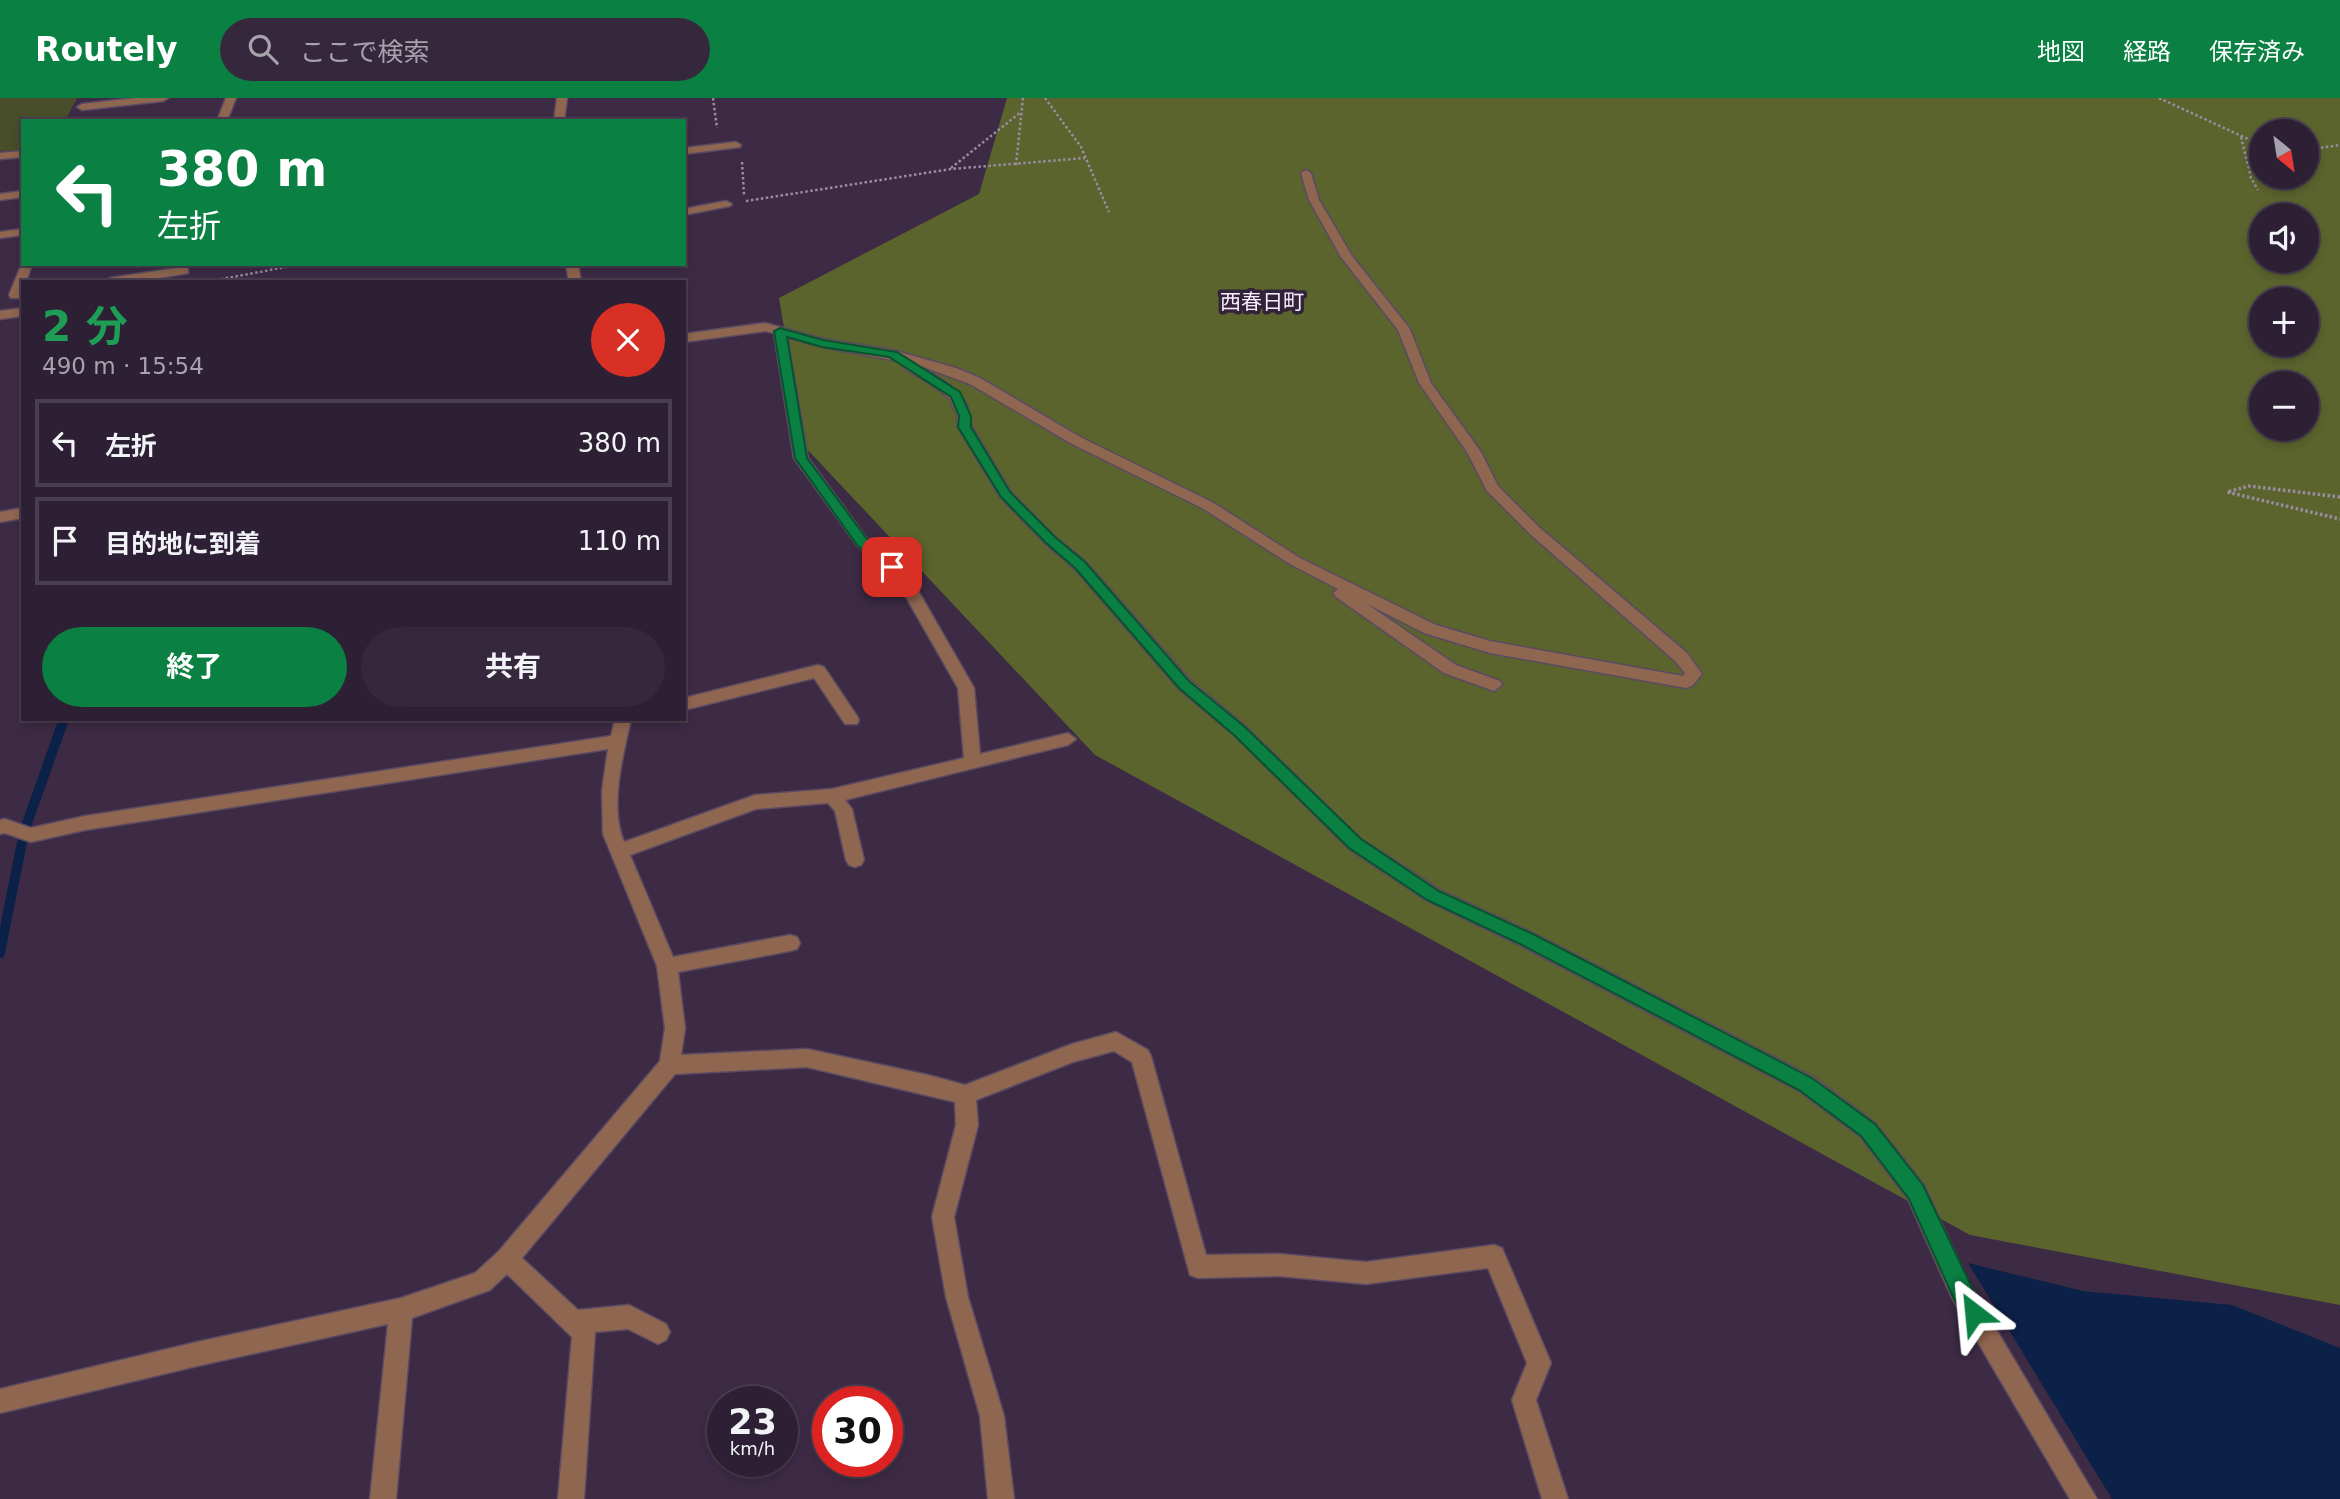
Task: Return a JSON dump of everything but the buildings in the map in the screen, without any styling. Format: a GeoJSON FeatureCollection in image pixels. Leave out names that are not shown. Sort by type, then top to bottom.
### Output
{"type":"FeatureCollection","features":[{"type":"Feature","properties":{"kind":"street"},"geometry":{"type":"LineString","coordinates":[[76,119],[84,102],[163,98]]}},
{"type":"Feature","properties":{"kind":"street"},"geometry":{"type":"LineString","coordinates":[[223,119],[231,98]]}},
{"type":"Feature","properties":{"kind":"street"},"geometry":{"type":"LineString","coordinates":[[559,119],[562,98]]}},
{"type":"Feature","properties":{"kind":"street"},"geometry":{"type":"LineString","coordinates":[[686,151],[736,145]]}},
{"type":"Feature","properties":{"kind":"street"},"geometry":{"type":"LineString","coordinates":[[0,156],[21,154]]}},
{"type":"Feature","properties":{"kind":"street"},"geometry":{"type":"LineString","coordinates":[[1299,562],[1430,629],[1490,647],[1686,682],[1694,674],[1681,657],[1535,531],[1492,488],[1474,452],[1425,383],[1404,329],[1355,267],[1325,219],[1314,200],[1306,173]]}},
{"type":"Feature","properties":{"kind":"street"},"geometry":{"type":"LineString","coordinates":[[0,197],[21,194]]}},
{"type":"Feature","properties":{"kind":"street"},"geometry":{"type":"LineString","coordinates":[[686,212],[726,204]]}},
{"type":"Feature","properties":{"kind":"street"},"geometry":{"type":"LineString","coordinates":[[0,234],[21,232]]}},
{"type":"Feature","properties":{"kind":"street"},"geometry":{"type":"LineString","coordinates":[[123,280],[184,271]]}},
{"type":"Feature","properties":{"kind":"street"},"geometry":{"type":"LineString","coordinates":[[0,287],[21,289]]}},
{"type":"Feature","properties":{"kind":"street"},"geometry":{"type":"LineString","coordinates":[[0,315],[21,312]]}},
{"type":"Feature","properties":{"kind":"street"},"geometry":{"type":"LineString","coordinates":[[686,338],[765,327],[822,344],[892,354],[975,381],[1077,441],[1207,505],[1299,562],[1450,669],[1494,685]]}},
{"type":"Feature","properties":{"kind":"street"},"geometry":{"type":"LineString","coordinates":[[780,331],[801,458],[862,542],[892,567],[908,587],[966,688],[968,732],[973,762]]}},
{"type":"Feature","properties":{"kind":"street"},"geometry":{"type":"LineString","coordinates":[[892,354],[956,395],[965,416],[965,427],[1005,494],[1080,565],[1184,684],[1240,731],[1355,844],[1433,895],[1528,940],[1806,1084],[1868,1130],[1916,1192],[1960,1290],[2084,1499]]}},
{"type":"Feature","properties":{"kind":"street"},"geometry":{"type":"LineString","coordinates":[[0,517],[21,513]]}},
{"type":"Feature","properties":{"kind":"street"},"geometry":{"type":"LineString","coordinates":[[686,704],[818,671],[851,720]]}},
{"type":"Feature","properties":{"kind":"street"},"geometry":{"type":"LineString","coordinates":[[0,1401],[197,1354],[401,1310],[482,1282],[507,1259],[670,1065],[675,1028],[667,966],[619,850],[610,817],[617,741],[622,721]]}},
{"type":"Feature","properties":{"kind":"street"},"geometry":{"type":"LineString","coordinates":[[619,850],[755,802],[832,796],[1068,738]]}},
{"type":"Feature","properties":{"kind":"street"},"geometry":{"type":"LineString","coordinates":[[0,827],[5,825],[31,835],[85,823],[617,741]]}},
{"type":"Feature","properties":{"kind":"street"},"geometry":{"type":"LineString","coordinates":[[832,796],[843,808],[855,860]]}},
{"type":"Feature","properties":{"kind":"street"},"geometry":{"type":"LineString","coordinates":[[667,966],[790,943]]}},
{"type":"Feature","properties":{"kind":"street"},"geometry":{"type":"LineString","coordinates":[[670,1065],[807,1058],[928,1084],[965,1096],[1072,1053],[1116,1041],[1141,1056],[1198,1267],[1279,1265],[1366,1273],[1494,1256],[1539,1363],[1524,1400],[1555,1499]]}},
{"type":"Feature","properties":{"kind":"street"},"geometry":{"type":"LineString","coordinates":[[965,1096],[967,1125],[943,1217],[957,1297],[992,1416],[1001,1499]]}},
{"type":"Feature","properties":{"kind":"street"},"geometry":{"type":"LineString","coordinates":[[507,1259],[584,1332],[571,1499]]}},
{"type":"Feature","properties":{"kind":"street"},"geometry":{"type":"LineString","coordinates":[[383,1499],[401,1310]]}},
{"type":"Feature","properties":{"kind":"street"},"geometry":{"type":"LineString","coordinates":[[572,1322],[629,1317],[658,1332]]}},
{"type":"Feature","properties":{"kind":"path"},"geometry":{"type":"LineString","coordinates":[[1016,165],[1023,98]]}},
{"type":"Feature","properties":{"kind":"path"},"geometry":{"type":"LineString","coordinates":[[1045,98],[1081,146],[1109,212]]}},
{"type":"Feature","properties":{"kind":"path"},"geometry":{"type":"LineString","coordinates":[[2159,98],[2249,140]]}},
{"type":"Feature","properties":{"kind":"path"},"geometry":{"type":"LineString","coordinates":[[951,169],[1021,113]]}},
{"type":"Feature","properties":{"kind":"path"},"geometry":{"type":"LineString","coordinates":[[2240,136],[2245,147],[2247,171],[2259,190]]}},
{"type":"Feature","properties":{"kind":"path"},"geometry":{"type":"LineString","coordinates":[[2319,148],[2340,145]]}},
{"type":"Feature","properties":{"kind":"path"},"geometry":{"type":"LineString","coordinates":[[726,204],[951,169],[1085,158]]}},
{"type":"Feature","properties":{"kind":"path"},"geometry":{"type":"LineString","coordinates":[[217,280],[291,266]]}},
{"type":"Feature","properties":{"kind":"path"},"geometry":{"type":"LineString","coordinates":[[2340,497],[2249,486],[2227,492],[2340,519]]}},
{"type":"Feature","properties":{"kind":"green space"},"geometry":{"type":"Polygon","coordinates":[[[0,98],[77,98],[66,119],[21,119],[21,150],[0,151],[0,98]]]}},
{"type":"Feature","properties":{"kind":"green space"},"geometry":{"type":"Polygon","coordinates":[[[1007,98],[2340,98],[2340,1305],[1970,1235],[1095,755],[804,446],[779,298],[979,194],[1007,98]]]}},
{"type":"Feature","properties":{"kind":"water"},"geometry":{"type":"Polygon","coordinates":[[[1968,1263],[2083,1291],[2232,1305],[2340,1348],[2340,1499],[2112,1499],[1968,1263]]]}},
{"type":"Feature","properties":{"kind":"waterway"},"geometry":{"type":"LineString","coordinates":[[0,953],[24,832],[63,721]]}},
{"type":"Feature","properties":{"kind":"district","name":"西春日町"},"geometry":{"type":"Point","coordinates":[1262,302]}},
{"type":"Feature","properties":{"kind":"route"},"geometry":{"type":"LineString","coordinates":[[892,567],[862,542],[801,458],[780,331],[822,344],[892,354],[956,395],[965,416],[965,427],[1005,494],[1080,565],[1184,684],[1240,731],[1355,844],[1433,895],[1528,940],[1806,1084],[1868,1130],[1916,1192],[1960,1290],[1974,1313]]}}]}
